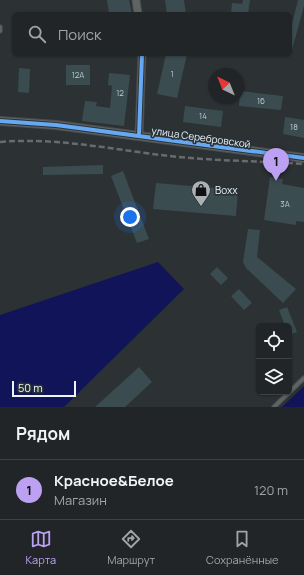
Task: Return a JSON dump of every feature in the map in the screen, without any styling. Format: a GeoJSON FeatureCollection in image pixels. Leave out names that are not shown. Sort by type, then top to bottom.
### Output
{"type":"FeatureCollection","features":[{"type":"Feature","properties":{"kind":"street"},"geometry":{"type":"LineString","coordinates":[[136,0],[138,12]]}},
{"type":"Feature","properties":{"kind":"street"},"geometry":{"type":"LineString","coordinates":[[139,136],[142,56]]}},
{"type":"Feature","properties":{"kind":"street","name":"улица Серебровской"},"geometry":{"type":"LineString","coordinates":[[0,121],[56,125],[304,158]]}},
{"type":"Feature","properties":{"kind":"lane"},"geometry":{"type":"LineString","coordinates":[[274,407],[304,378]]}},
{"type":"Feature","properties":{"kind":"shaded area"},"geometry":{"type":"Polygon","coordinates":[[[158,262],[184,289],[64,407],[0,407],[0,315],[158,262]]]}},
{"type":"Feature","properties":{"kind":"shaded area"},"geometry":{"type":"Polygon","coordinates":[[[304,386],[304,407],[282,407],[304,386]]]}},
{"type":"Feature","properties":{"kind":"building"},"geometry":{"type":"Polygon","coordinates":[[[107,0],[129,0],[132,12],[109,12],[107,0]]]}},
{"type":"Feature","properties":{"kind":"building"},"geometry":{"type":"Polygon","coordinates":[[[165,0],[184,0],[186,12],[167,12],[165,0]]]}},
{"type":"Feature","properties":{"kind":"building"},"geometry":{"type":"Polygon","coordinates":[[[243,0],[250,0],[248,12],[231,12],[232,3],[242,4],[243,0]]]}},
{"type":"Feature","properties":{"kind":"building"},"geometry":{"type":"Polygon","coordinates":[[[298,0],[304,0],[304,6],[292,50],[292,24],[298,0]]]}},
{"type":"Feature","properties":{"kind":"building"},"geometry":{"type":"Polygon","coordinates":[[[166,56],[187,56],[177,98],[157,94],[166,56]]]}},
{"type":"Feature","properties":{"kind":"building"},"geometry":{"type":"Polygon","coordinates":[[[66,65],[90,65],[90,85],[66,85],[66,65]]]}},
{"type":"Feature","properties":{"kind":"building"},"geometry":{"type":"Polygon","coordinates":[[[19,68],[30,69],[29,93],[18,92],[19,68]]]}},
{"type":"Feature","properties":{"kind":"building"},"geometry":{"type":"Polygon","coordinates":[[[109,73],[130,75],[124,126],[82,121],[85,101],[97,102],[96,106],[110,108],[112,86],[108,85],[109,73]]]}},
{"type":"Feature","properties":{"kind":"building"},"geometry":{"type":"Polygon","coordinates":[[[244,91],[283,96],[281,110],[239,106],[239,104],[244,104],[244,91]]]}},
{"type":"Feature","properties":{"kind":"building"},"geometry":{"type":"Polygon","coordinates":[[[185,106],[223,111],[221,127],[183,122],[185,106]]]}},
{"type":"Feature","properties":{"kind":"building"},"geometry":{"type":"Polygon","coordinates":[[[285,117],[304,120],[304,138],[283,134],[285,117]]]}},
{"type":"Feature","properties":{"kind":"building"},"geometry":{"type":"Polygon","coordinates":[[[103,165],[103,174],[43,175],[43,167],[103,165]]]}},
{"type":"Feature","properties":{"kind":"building"},"geometry":{"type":"Polygon","coordinates":[[[123,171],[149,239],[137,243],[111,176],[123,171]]]}},
{"type":"Feature","properties":{"kind":"building"},"geometry":{"type":"Polygon","coordinates":[[[270,177],[283,179],[282,184],[304,188],[304,222],[296,221],[296,225],[264,220],[270,177]]]}},
{"type":"Feature","properties":{"kind":"building"},"geometry":{"type":"Polygon","coordinates":[[[156,183],[238,190],[236,216],[153,209],[156,183]]]}},
{"type":"Feature","properties":{"kind":"building"},"geometry":{"type":"Polygon","coordinates":[[[248,229],[260,230],[257,257],[296,289],[283,303],[246,268],[243,262],[248,229]]]}},
{"type":"Feature","properties":{"kind":"building"},"geometry":{"type":"Polygon","coordinates":[[[217,267],[228,278],[221,285],[210,274],[217,267]]]}},
{"type":"Feature","properties":{"kind":"building"},"geometry":{"type":"Polygon","coordinates":[[[239,289],[252,303],[244,310],[231,296],[239,289]]]}},
{"type":"Feature","properties":{"kind":"building"},"geometry":{"type":"Polygon","coordinates":[[[287,307],[297,332],[292,334],[292,323],[284,323],[279,310],[287,307]]]}},
{"type":"Feature","properties":{"kind":"building"},"geometry":{"type":"Polygon","coordinates":[[[139,367],[152,382],[125,407],[95,407],[139,367]]]}},
{"type":"Feature","properties":{"kind":"railway"},"geometry":{"type":"LineString","coordinates":[[0,142],[43,141],[187,158],[304,164]]}},
{"type":"Feature","properties":{"kind":"cycle path"},"geometry":{"type":"LineString","coordinates":[[139,136],[142,56]]}},
{"type":"Feature","properties":{"kind":"cycle path"},"geometry":{"type":"LineString","coordinates":[[0,121],[56,125],[304,158]]}},
{"type":"Feature","properties":{"kind":"place","name":"Красное&Белое"},"geometry":{"type":"Point","coordinates":[276,181]}},
{"type":"Feature","properties":{"kind":"place","name":"Boxx"},"geometry":{"type":"Point","coordinates":[201,207]}}]}
